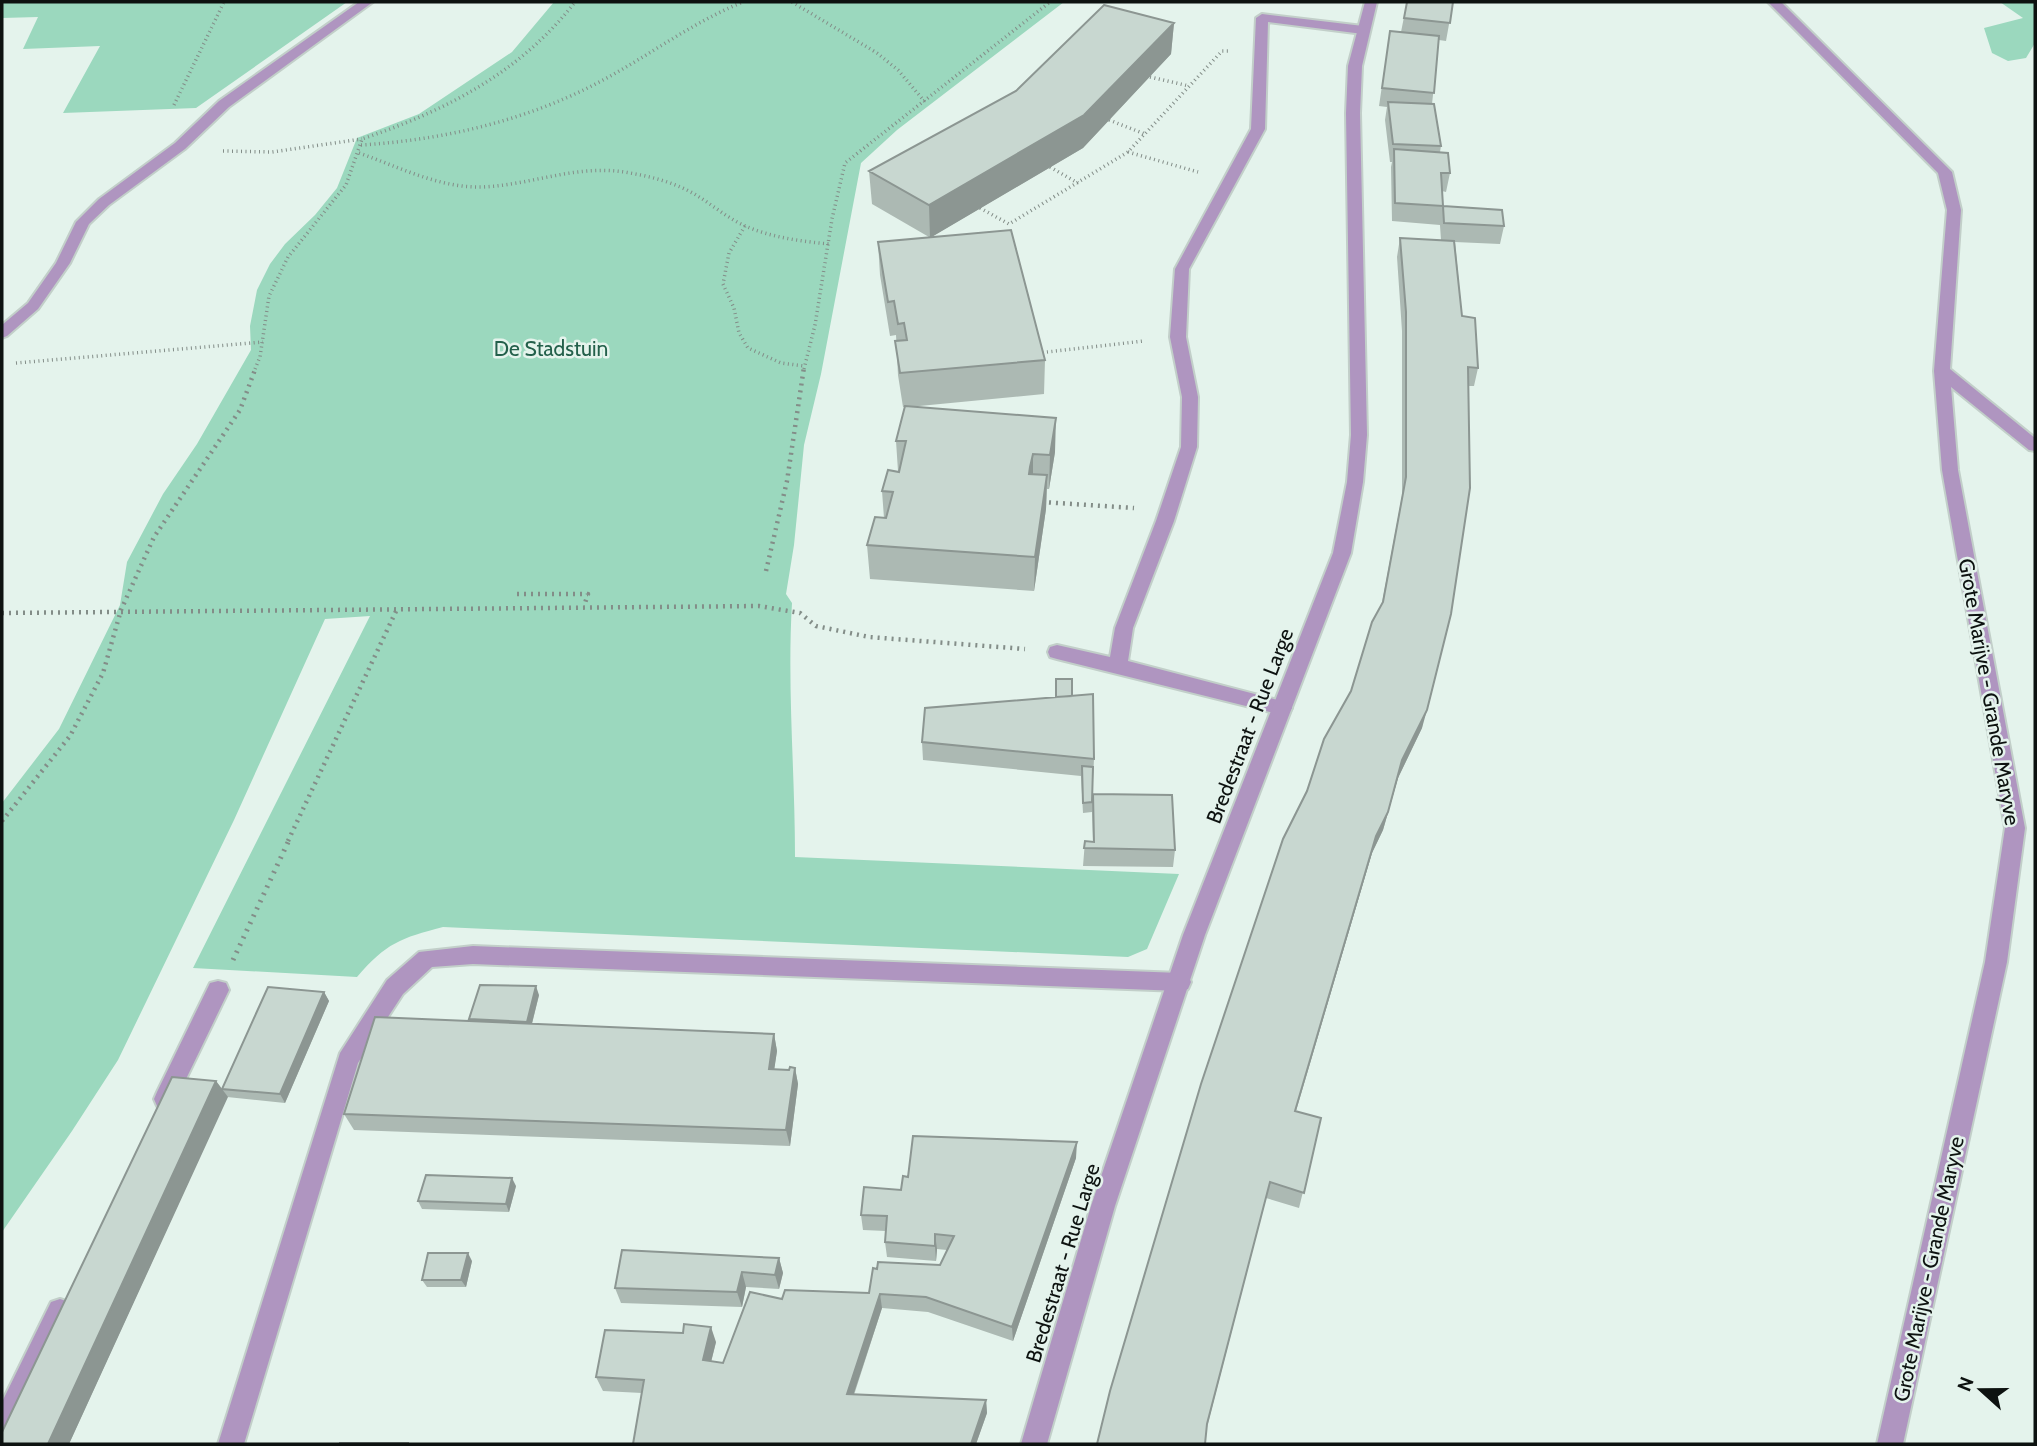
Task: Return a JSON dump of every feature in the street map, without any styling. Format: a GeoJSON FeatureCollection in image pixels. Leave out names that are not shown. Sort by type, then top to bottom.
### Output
{"type":"FeatureCollection","features":[{"type":"Feature","properties":{"kind":"street"},"geometry":{"type":"LineString","coordinates":[[2,333],[33,306],[64,263],[83,222],[104,202],[180,146],[224,104],[367,2]]}},
{"type":"Feature","properties":{"kind":"street","name":"Bredestraat - Rue Large"},"geometry":{"type":"LineString","coordinates":[[1034,1444],[1055,1361],[1103,1206],[1194,935],[1342,553],[1355,482],[1359,435],[1353,113],[1355,66],[1371,2]]}},
{"type":"Feature","properties":{"kind":"street","name":"Grote Marijve - Grande Maryve"},"geometry":{"type":"LineString","coordinates":[[1774,2],[1945,173],[1955,210],[1942,371],[1950,470],[2015,828],[1996,962],[1890,1444]]}},
{"type":"Feature","properties":{"kind":"street"},"geometry":{"type":"LineString","coordinates":[[1118,664],[1124,628],[1189,447],[1189,397],[1178,337],[1182,269],[1258,129],[1262,18],[1363,30]]}},
{"type":"Feature","properties":{"kind":"street"},"geometry":{"type":"LineString","coordinates":[[1942,371],[2035,446]]}},
{"type":"Feature","properties":{"kind":"street"},"geometry":{"type":"LineString","coordinates":[[1057,652],[1118,664],[1198,688],[1282,708]]}},
{"type":"Feature","properties":{"kind":"street"},"geometry":{"type":"LineString","coordinates":[[231,1444],[348,1060],[395,987],[427,958],[474,955],[1180,982]]}},
{"type":"Feature","properties":{"kind":"street"},"geometry":{"type":"LineString","coordinates":[[156,1116],[218,990]]}},
{"type":"Feature","properties":{"kind":"street"},"geometry":{"type":"LineString","coordinates":[[2,1429],[70,1292]]}},
{"type":"Feature","properties":{"kind":"path"},"geometry":{"type":"LineString","coordinates":[[170,113],[224,2]]}},
{"type":"Feature","properties":{"kind":"path"},"geometry":{"type":"LineString","coordinates":[[180,146],[215,151],[272,152],[362,139],[422,120],[478,90],[520,61],[575,2]]}},
{"type":"Feature","properties":{"kind":"path"},"geometry":{"type":"LineString","coordinates":[[361,145],[378,145],[439,134],[533,110],[600,82],[676,33],[743,2]]}},
{"type":"Feature","properties":{"kind":"path"},"geometry":{"type":"LineString","coordinates":[[792,2],[806,13],[889,61],[925,102]]}},
{"type":"Feature","properties":{"kind":"path"},"geometry":{"type":"LineString","coordinates":[[766,571],[787,481],[804,366],[845,163],[1050,2]]}},
{"type":"Feature","properties":{"kind":"path"},"geometry":{"type":"LineString","coordinates":[[981,208],[1009,224],[1128,152],[1222,51],[1260,53]]}},
{"type":"Feature","properties":{"kind":"path"},"geometry":{"type":"LineString","coordinates":[[1150,77],[1189,86]]}},
{"type":"Feature","properties":{"kind":"path"},"geometry":{"type":"LineString","coordinates":[[1109,120],[1145,134]]}},
{"type":"Feature","properties":{"kind":"path"},"geometry":{"type":"LineString","coordinates":[[2,821],[70,736],[103,673],[121,610],[155,537],[240,410],[263,342],[269,296],[288,257],[346,184],[362,139]]}},
{"type":"Feature","properties":{"kind":"path"},"geometry":{"type":"LineString","coordinates":[[1128,152],[1230,181]]}},
{"type":"Feature","properties":{"kind":"path"},"geometry":{"type":"LineString","coordinates":[[359,153],[416,175],[462,187],[485,187],[587,170],[621,171],[660,180],[694,194],[745,226],[789,240],[830,244]]}},
{"type":"Feature","properties":{"kind":"path"},"geometry":{"type":"LineString","coordinates":[[1050,167],[1078,183]]}},
{"type":"Feature","properties":{"kind":"path"},"geometry":{"type":"LineString","coordinates":[[745,226],[729,253],[723,284],[734,308],[739,333],[748,348],[781,363],[804,366]]}},
{"type":"Feature","properties":{"kind":"path"},"geometry":{"type":"LineString","coordinates":[[1034,354],[1178,337]]}},
{"type":"Feature","properties":{"kind":"path"},"geometry":{"type":"LineString","coordinates":[[14,363],[263,342]]}},
{"type":"Feature","properties":{"kind":"path"},"geometry":{"type":"LineString","coordinates":[[1030,501],[1168,511]]}},
{"type":"Feature","properties":{"kind":"path"},"geometry":{"type":"LineString","coordinates":[[517,594],[588,594],[584,606]]}},
{"type":"Feature","properties":{"kind":"path"},"geometry":{"type":"LineString","coordinates":[[2,613],[759,606],[800,613],[816,626],[869,637],[1057,652]]}},
{"type":"Feature","properties":{"kind":"path"},"geometry":{"type":"LineString","coordinates":[[218,990],[397,609]]}},
{"type":"Feature","properties":{"kind":"green space"},"geometry":{"type":"Polygon","coordinates":[[[2,2],[347,2],[196,108],[63,113],[100,46],[23,49],[38,17],[2,18],[2,2]]]}},
{"type":"Feature","properties":{"kind":"green space","name":"De Stadstuin"},"geometry":{"type":"Polygon","coordinates":[[[554,2],[1064,2],[897,130],[861,163],[821,374],[804,445],[786,594],[792,603],[790,666],[795,857],[1179,874],[1147,949],[1128,957],[443,927],[395,943],[377,956],[357,977],[193,968],[370,616],[325,619],[234,820],[118,1060],[2,1232],[2,803],[59,729],[120,605],[127,562],[163,494],[197,444],[251,350],[250,326],[257,290],[270,264],[337,188],[357,138],[419,114],[512,52],[554,2]]]}},
{"type":"Feature","properties":{"kind":"green space"},"geometry":{"type":"Polygon","coordinates":[[[2000,2],[2035,2],[2035,43],[2026,58],[2008,61],[1992,53],[1984,28],[2023,18],[2000,2]]]}},
{"type":"Feature","properties":{"kind":"building"},"geometry":{"type":"Polygon","coordinates":[[[1407,2],[1453,2],[1450,23],[1404,18],[1407,2]]]}},
{"type":"Feature","properties":{"kind":"building"},"geometry":{"type":"Polygon","coordinates":[[[1104,5],[1174,23],[1084,115],[929,205],[869,171],[1016,91],[1104,5]]]}},
{"type":"Feature","properties":{"kind":"building"},"geometry":{"type":"Polygon","coordinates":[[[1390,31],[1439,36],[1434,93],[1382,88],[1390,31]]]}},
{"type":"Feature","properties":{"kind":"building"},"geometry":{"type":"Polygon","coordinates":[[[1388,102],[1434,104],[1441,146],[1393,144],[1388,102]]]}},
{"type":"Feature","properties":{"kind":"building"},"geometry":{"type":"Polygon","coordinates":[[[1394,149],[1448,153],[1450,173],[1441,173],[1443,206],[1395,203],[1394,149]]]}},
{"type":"Feature","properties":{"kind":"building"},"geometry":{"type":"Polygon","coordinates":[[[1443,206],[1502,210],[1504,226],[1444,223],[1443,206]]]}},
{"type":"Feature","properties":{"kind":"building"},"geometry":{"type":"Polygon","coordinates":[[[1011,230],[1045,360],[900,373],[895,341],[907,340],[904,323],[898,324],[894,301],[888,302],[878,242],[1011,230]]]}},
{"type":"Feature","properties":{"kind":"building"},"geometry":{"type":"Polygon","coordinates":[[[1400,238],[1454,241],[1462,316],[1475,318],[1478,368],[1468,367],[1470,488],[1451,614],[1427,710],[1402,760],[1388,812],[1376,836],[1295,1111],[1321,1118],[1304,1193],[1270,1182],[1207,1424],[1205,1444],[1097,1444],[1110,1391],[1201,1084],[1283,839],[1307,791],[1324,739],[1351,691],[1372,622],[1383,602],[1406,477],[1406,312],[1400,238]]]}},
{"type":"Feature","properties":{"kind":"building"},"geometry":{"type":"Polygon","coordinates":[[[905,406],[1056,418],[1050,455],[1033,454],[1030,467],[1029,474],[1047,475],[1035,557],[867,545],[875,517],[886,518],[893,492],[882,491],[888,470],[899,472],[906,441],[896,441],[905,406]]]}},
{"type":"Feature","properties":{"kind":"building"},"geometry":{"type":"Polygon","coordinates":[[[1056,679],[1072,679],[1072,696],[1056,697],[1056,679]]]}},
{"type":"Feature","properties":{"kind":"building"},"geometry":{"type":"Polygon","coordinates":[[[1093,694],[1094,759],[922,742],[925,708],[1093,694]]]}},
{"type":"Feature","properties":{"kind":"building"},"geometry":{"type":"Polygon","coordinates":[[[1082,766],[1093,767],[1092,802],[1083,803],[1082,766]]]}},
{"type":"Feature","properties":{"kind":"building"},"geometry":{"type":"Polygon","coordinates":[[[1093,794],[1172,795],[1175,850],[1084,848],[1085,841],[1094,842],[1093,794]]]}},
{"type":"Feature","properties":{"kind":"building"},"geometry":{"type":"Polygon","coordinates":[[[480,985],[536,986],[527,1022],[469,1019],[480,985]]]}},
{"type":"Feature","properties":{"kind":"building"},"geometry":{"type":"Polygon","coordinates":[[[268,987],[324,992],[280,1094],[222,1089],[268,987]]]}},
{"type":"Feature","properties":{"kind":"building"},"geometry":{"type":"Polygon","coordinates":[[[375,1017],[774,1034],[769,1069],[795,1068],[786,1130],[344,1114],[375,1017]]]}},
{"type":"Feature","properties":{"kind":"building"},"geometry":{"type":"Polygon","coordinates":[[[172,1077],[216,1081],[48,1444],[2,1444],[2,1432],[172,1077]]]}},
{"type":"Feature","properties":{"kind":"building"},"geometry":{"type":"Polygon","coordinates":[[[913,1136],[1077,1142],[1012,1327],[926,1297],[880,1294],[847,1394],[986,1400],[971,1444],[633,1444],[644,1380],[596,1377],[605,1330],[683,1333],[684,1324],[711,1327],[703,1360],[723,1363],[750,1292],[782,1299],[785,1290],[869,1293],[873,1268],[877,1269],[878,1262],[940,1265],[954,1236],[935,1234],[935,1246],[885,1242],[887,1216],[861,1215],[864,1187],[901,1190],[903,1176],[908,1177],[913,1136]]]}},
{"type":"Feature","properties":{"kind":"building"},"geometry":{"type":"Polygon","coordinates":[[[426,1175],[512,1178],[506,1204],[418,1201],[426,1175]]]}},
{"type":"Feature","properties":{"kind":"building"},"geometry":{"type":"Polygon","coordinates":[[[622,1250],[779,1258],[775,1275],[742,1272],[737,1292],[615,1288],[622,1250]]]}},
{"type":"Feature","properties":{"kind":"building"},"geometry":{"type":"Polygon","coordinates":[[[428,1253],[468,1253],[461,1280],[422,1280],[428,1253]]]}},
{"type":"Feature","properties":{"kind":"building"},"geometry":{"type":"Polygon","coordinates":[[[340,1443],[409,1443],[340,1444],[340,1443]]]}}]}
